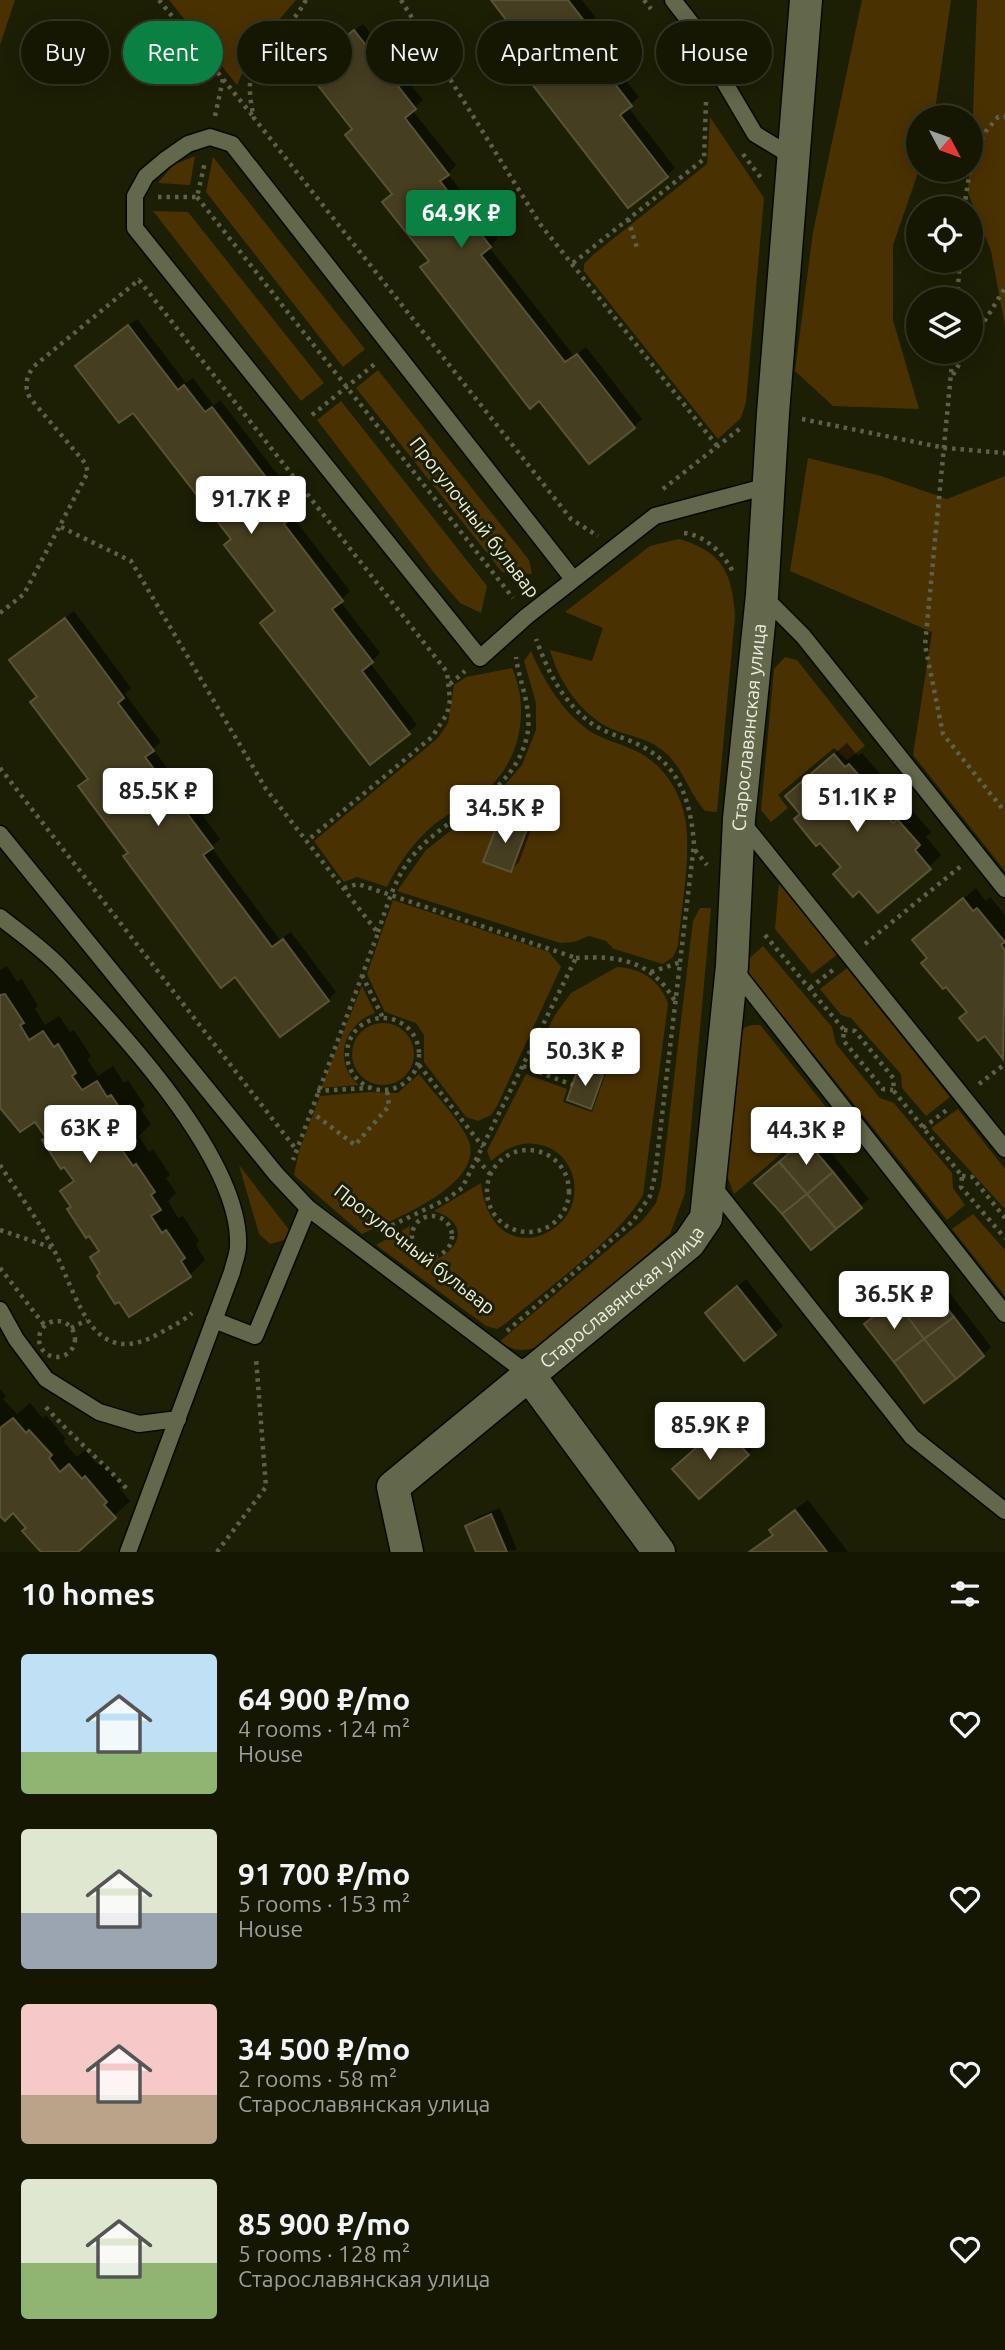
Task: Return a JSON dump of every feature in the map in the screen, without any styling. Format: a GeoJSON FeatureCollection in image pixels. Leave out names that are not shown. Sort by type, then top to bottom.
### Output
{"type":"FeatureCollection","features":[{"type":"Feature","properties":{"kind":"street","name":"Старославянская улица"},"geometry":{"type":"LineString","coordinates":[[407,1552],[393,1488],[689,1243],[706,1218],[712,1185],[732,966],[750,589],[768,486],[759,417],[793,157],[806,0]]}},
{"type":"Feature","properties":{"kind":"street"},"geometry":{"type":"LineString","coordinates":[[528,1374],[659,1552]]}},
{"type":"Feature","properties":{"kind":"lane"},"geometry":{"type":"LineString","coordinates":[[673,0],[712,50],[719,73],[755,134],[793,157]]}},
{"type":"Feature","properties":{"kind":"lane"},"geometry":{"type":"LineString","coordinates":[[573,579],[232,144],[210,137],[188,144],[146,176],[135,196],[135,228],[480,658],[527,616],[655,516],[768,486]]}},
{"type":"Feature","properties":{"kind":"lane"},"geometry":{"type":"LineString","coordinates":[[750,589],[803,636],[1005,889]]}},
{"type":"Feature","properties":{"kind":"lane"},"geometry":{"type":"LineString","coordinates":[[739,819],[857,951],[1005,1149]]}},
{"type":"Feature","properties":{"kind":"lane"},"geometry":{"type":"LineString","coordinates":[[0,834],[276,1174],[308,1208],[528,1374]]}},
{"type":"Feature","properties":{"kind":"lane"},"geometry":{"type":"LineString","coordinates":[[0,917],[60,967],[186,1114],[216,1164],[234,1216],[238,1245],[232,1272],[128,1552]]}},
{"type":"Feature","properties":{"kind":"lane"},"geometry":{"type":"LineString","coordinates":[[732,966],[1005,1314]]}},
{"type":"Feature","properties":{"kind":"lane"},"geometry":{"type":"LineString","coordinates":[[712,1185],[912,1437],[1005,1511]]}},
{"type":"Feature","properties":{"kind":"lane"},"geometry":{"type":"LineString","coordinates":[[214,1321],[255,1336],[308,1208]]}},
{"type":"Feature","properties":{"kind":"lane"},"geometry":{"type":"LineString","coordinates":[[0,1310],[16,1339],[46,1379],[99,1412],[139,1424],[178,1419]]}},
{"type":"Feature","properties":{"kind":"path"},"geometry":{"type":"LineString","coordinates":[[159,0],[571,519],[600,537]]}},
{"type":"Feature","properties":{"kind":"path"},"geometry":{"type":"LineString","coordinates":[[254,118],[248,89],[253,63],[290,25],[306,0]]}},
{"type":"Feature","properties":{"kind":"path"},"geometry":{"type":"LineString","coordinates":[[401,0],[540,224],[718,447]]}},
{"type":"Feature","properties":{"kind":"path"},"geometry":{"type":"LineString","coordinates":[[573,264],[704,159],[706,102]]}},
{"type":"Feature","properties":{"kind":"path"},"geometry":{"type":"LineString","coordinates":[[984,135],[998,117],[1005,117]]}},
{"type":"Feature","properties":{"kind":"path","name":"Прогулочный бульвар"},"geometry":{"type":"LineString","coordinates":[[197,197],[527,616],[551,678],[566,698],[588,721],[616,737],[645,748],[679,781],[692,811],[694,844],[650,1196],[633,1221],[505,1332],[496,1335]]}},
{"type":"Feature","properties":{"kind":"path"},"geometry":{"type":"LineString","coordinates":[[628,219],[638,251]]}},
{"type":"Feature","properties":{"kind":"path"},"geometry":{"type":"LineString","coordinates":[[0,613],[24,594],[88,472],[85,463],[30,398],[26,390],[26,378],[33,367],[162,261]]}},
{"type":"Feature","properties":{"kind":"path"},"geometry":{"type":"LineString","coordinates":[[139,280],[447,672],[450,700],[447,714],[432,737],[308,840]]}},
{"type":"Feature","properties":{"kind":"path"},"geometry":{"type":"LineString","coordinates":[[983,324],[1005,288]]}},
{"type":"Feature","properties":{"kind":"path"},"geometry":{"type":"LineString","coordinates":[[296,427],[393,349]]}},
{"type":"Feature","properties":{"kind":"path"},"geometry":{"type":"LineString","coordinates":[[952,364],[925,645],[943,734],[1005,812]]}},
{"type":"Feature","properties":{"kind":"path"},"geometry":{"type":"LineString","coordinates":[[951,379],[959,364]]}},
{"type":"Feature","properties":{"kind":"path"},"geometry":{"type":"LineString","coordinates":[[654,496],[759,417],[945,448],[1005,453]]}},
{"type":"Feature","properties":{"kind":"path"},"geometry":{"type":"LineString","coordinates":[[61,527],[131,561],[266,789],[378,933]]}},
{"type":"Feature","properties":{"kind":"path"},"geometry":{"type":"LineString","coordinates":[[680,533],[690,533],[710,544],[750,589]]}},
{"type":"Feature","properties":{"kind":"path"},"geometry":{"type":"LineString","coordinates":[[293,1162],[390,895],[411,858],[449,823],[488,797],[516,761],[527,736],[524,682],[515,659],[527,616]]}},
{"type":"Feature","properties":{"kind":"path"},"geometry":{"type":"LineString","coordinates":[[0,768],[296,1149]]}},
{"type":"Feature","properties":{"kind":"path"},"geometry":{"type":"LineString","coordinates":[[810,988],[976,853]]}},
{"type":"Feature","properties":{"kind":"path"},"geometry":{"type":"LineString","coordinates":[[344,888],[358,884],[576,958],[621,960],[660,978],[676,1003]]}},
{"type":"Feature","properties":{"kind":"path"},"geometry":{"type":"LineString","coordinates":[[736,900],[844,1030],[843,1040],[883,1089],[893,1090]]}},
{"type":"Feature","properties":{"kind":"path"},"geometry":{"type":"LineString","coordinates":[[855,936],[857,951]]}},
{"type":"Feature","properties":{"kind":"path"},"geometry":{"type":"LineString","coordinates":[[353,1244],[418,1213],[462,1188],[576,958]]}},
{"type":"Feature","properties":{"kind":"path"},"geometry":{"type":"LineString","coordinates":[[650,972],[681,962]]}},
{"type":"Feature","properties":{"kind":"path"},"geometry":{"type":"LineString","coordinates":[[362,975],[383,1018]]}},
{"type":"Feature","properties":{"kind":"path"},"geometry":{"type":"LineString","coordinates":[[317,1091],[370,1088],[387,1091],[409,1080],[418,1064],[419,1046],[415,1036],[398,1020],[383,1018],[365,1023],[355,1030],[346,1053],[354,1077],[370,1088]]}},
{"type":"Feature","properties":{"kind":"path"},"geometry":{"type":"LineString","coordinates":[[844,1030],[855,1031],[894,1079],[893,1090],[962,1176],[961,1187],[1005,1238]]}},
{"type":"Feature","properties":{"kind":"path"},"geometry":{"type":"LineString","coordinates":[[418,1064],[483,1147]]}},
{"type":"Feature","properties":{"kind":"path"},"geometry":{"type":"LineString","coordinates":[[523,1066],[573,1085]]}},
{"type":"Feature","properties":{"kind":"path"},"geometry":{"type":"LineString","coordinates":[[310,1111],[355,1145],[389,1106],[387,1091]]}},
{"type":"Feature","properties":{"kind":"path"},"geometry":{"type":"LineString","coordinates":[[520,1150],[546,1153],[564,1171],[569,1185],[569,1199],[554,1223],[541,1230],[513,1230],[492,1212],[486,1186],[490,1174],[507,1154],[520,1150]]}},
{"type":"Feature","properties":{"kind":"path"},"geometry":{"type":"LineString","coordinates":[[477,1159],[490,1174]]}},
{"type":"Feature","properties":{"kind":"path"},"geometry":{"type":"LineString","coordinates":[[0,1165],[54,1249],[87,1320],[109,1342],[128,1346],[149,1339],[196,1309]]}},
{"type":"Feature","properties":{"kind":"path"},"geometry":{"type":"LineString","coordinates":[[962,1176],[972,1177],[1005,1217]]}},
{"type":"Feature","properties":{"kind":"path"},"geometry":{"type":"LineString","coordinates":[[418,1213],[421,1220]]}},
{"type":"Feature","properties":{"kind":"path"},"geometry":{"type":"LineString","coordinates":[[434,1216],[450,1227],[453,1240],[441,1255],[422,1254],[414,1245],[413,1231],[421,1220],[434,1216]]}},
{"type":"Feature","properties":{"kind":"path"},"geometry":{"type":"LineString","coordinates":[[0,1230],[54,1249]]}},
{"type":"Feature","properties":{"kind":"path"},"geometry":{"type":"LineString","coordinates":[[0,1268],[45,1326]]}},
{"type":"Feature","properties":{"kind":"path"},"geometry":{"type":"LineString","coordinates":[[71,1328],[74,1345],[67,1354],[56,1357],[45,1353],[39,1342],[45,1326],[55,1322],[71,1328],[87,1320]]}},
{"type":"Feature","properties":{"kind":"path"},"geometry":{"type":"LineString","coordinates":[[217,1552],[265,1487],[255,1336]]}},
{"type":"Feature","properties":{"kind":"path"},"geometry":{"type":"LineString","coordinates":[[44,1405],[71,1436],[109,1469],[129,1492],[128,1503]]}},
{"type":"Feature","properties":{"kind":"shaded area"},"geometry":{"type":"Polygon","coordinates":[[[0,0],[15,0],[0,45],[0,0]]]}},
{"type":"Feature","properties":{"kind":"shaded area"},"geometry":{"type":"Polygon","coordinates":[[[169,0],[296,0],[278,21],[237,21],[237,85],[223,68],[223,21],[186,21],[169,0]]]}},
{"type":"Feature","properties":{"kind":"shaded area"},"geometry":{"type":"Polygon","coordinates":[[[862,0],[951,0],[936,105],[906,105],[906,182],[915,182],[910,196],[906,196],[906,208],[893,245],[893,320],[919,409],[833,406],[795,371],[813,232],[862,0]]]}},
{"type":"Feature","properties":{"kind":"shaded area"},"geometry":{"type":"Polygon","coordinates":[[[977,0],[1005,0],[1005,326],[991,251],[983,231],[983,196],[969,196],[968,193],[968,182],[984,182],[984,105],[973,105],[977,0]]]}},
{"type":"Feature","properties":{"kind":"shaded area"},"geometry":{"type":"Polygon","coordinates":[[[710,117],[764,198],[746,402],[741,418],[718,439],[584,271],[584,264],[594,254],[707,164],[710,117]]]}},
{"type":"Feature","properties":{"kind":"shaded area"},"geometry":{"type":"Polygon","coordinates":[[[195,156],[190,185],[158,183],[173,165],[195,156]]]}},
{"type":"Feature","properties":{"kind":"shaded area"},"geometry":{"type":"Polygon","coordinates":[[[213,157],[365,349],[343,367],[206,192],[213,157]]]}},
{"type":"Feature","properties":{"kind":"shaded area"},"geometry":{"type":"Polygon","coordinates":[[[153,211],[188,212],[324,383],[301,401],[153,211]]]}},
{"type":"Feature","properties":{"kind":"shaded area"},"geometry":{"type":"Polygon","coordinates":[[[378,370],[529,560],[532,574],[502,572],[356,388],[378,370]]]}},
{"type":"Feature","properties":{"kind":"shaded area"},"geometry":{"type":"Polygon","coordinates":[[[341,401],[487,586],[481,613],[460,603],[435,574],[317,420],[341,401]]]}},
{"type":"Feature","properties":{"kind":"shaded area"},"geometry":{"type":"Polygon","coordinates":[[[808,458],[881,476],[947,499],[1005,476],[1005,871],[913,755],[932,632],[790,571],[808,458]]]}},
{"type":"Feature","properties":{"kind":"shaded area"},"geometry":{"type":"Polygon","coordinates":[[[679,539],[706,550],[715,558],[728,576],[734,601],[735,616],[717,812],[705,811],[680,771],[662,750],[644,740],[612,729],[590,715],[565,685],[550,650],[592,661],[603,628],[565,612],[650,546],[679,539]]]}},
{"type":"Feature","properties":{"kind":"shaded area"},"geometry":{"type":"Polygon","coordinates":[[[531,651],[548,685],[572,716],[591,732],[645,756],[662,770],[679,797],[687,833],[685,882],[678,946],[673,957],[663,964],[614,949],[606,941],[589,936],[574,942],[560,943],[397,891],[426,850],[494,797],[522,765],[536,730],[536,703],[524,661],[531,651]]]}},
{"type":"Feature","properties":{"kind":"shaded area"},"geometry":{"type":"Polygon","coordinates":[[[785,657],[797,660],[865,746],[847,760],[834,748],[778,795],[788,808],[771,822],[761,810],[774,669],[785,657]]]}},
{"type":"Feature","properties":{"kind":"shaded area"},"geometry":{"type":"Polygon","coordinates":[[[512,668],[521,701],[521,719],[513,753],[505,768],[481,794],[440,820],[415,843],[387,887],[357,877],[344,882],[314,841],[438,738],[448,723],[454,685],[466,677],[512,668]]]}},
{"type":"Feature","properties":{"kind":"shaded area"},"geometry":{"type":"Polygon","coordinates":[[[779,882],[838,954],[812,974],[775,929],[779,882]]]}},
{"type":"Feature","properties":{"kind":"shaded area"},"geometry":{"type":"Polygon","coordinates":[[[393,900],[549,952],[561,967],[497,1106],[491,1115],[478,1121],[466,1117],[424,1062],[424,1035],[416,1023],[385,1012],[367,974],[393,900]]]}},
{"type":"Feature","properties":{"kind":"shaded area"},"geometry":{"type":"Polygon","coordinates":[[[700,908],[711,908],[685,1193],[670,1234],[549,1342],[524,1350],[506,1346],[499,1342],[643,1220],[656,1203],[661,1186],[693,921],[700,908]]]}},
{"type":"Feature","properties":{"kind":"shaded area"},"geometry":{"type":"Polygon","coordinates":[[[763,946],[832,1027],[836,1044],[880,1098],[894,1103],[952,1173],[953,1188],[965,1205],[947,1220],[742,965],[763,946]]]}},
{"type":"Feature","properties":{"kind":"shaded area"},"geometry":{"type":"Polygon","coordinates":[[[617,967],[634,970],[649,977],[665,996],[668,1004],[643,1195],[617,1228],[580,1263],[505,1324],[497,1329],[486,1326],[376,1245],[410,1226],[412,1248],[420,1258],[432,1260],[444,1255],[454,1245],[458,1233],[452,1221],[434,1211],[481,1183],[489,1213],[503,1230],[521,1237],[539,1236],[556,1227],[569,1212],[574,1193],[571,1171],[564,1159],[545,1146],[530,1143],[503,1152],[491,1161],[487,1151],[526,1074],[567,1089],[563,1102],[592,1112],[606,1073],[578,1063],[573,1075],[532,1059],[555,1015],[571,993],[617,967]]]}},
{"type":"Feature","properties":{"kind":"shaded area"},"geometry":{"type":"Polygon","coordinates":[[[847,968],[950,1097],[926,1116],[902,1088],[901,1074],[851,1018],[841,1015],[820,989],[847,968]]]}},
{"type":"Feature","properties":{"kind":"shaded area"},"geometry":{"type":"Polygon","coordinates":[[[362,986],[375,1013],[355,1026],[345,1045],[344,1055],[351,1076],[359,1085],[321,1088],[362,986]]]}},
{"type":"Feature","properties":{"kind":"shaded area"},"geometry":{"type":"Polygon","coordinates":[[[383,1023],[395,1025],[405,1032],[412,1042],[412,1066],[405,1076],[395,1083],[383,1085],[371,1083],[361,1076],[354,1066],[352,1054],[354,1042],[361,1032],[371,1025],[383,1023]]]}},
{"type":"Feature","properties":{"kind":"shaded area"},"geometry":{"type":"Polygon","coordinates":[[[760,1025],[830,1112],[734,1194],[727,1176],[740,1034],[745,1027],[760,1025]]]}},
{"type":"Feature","properties":{"kind":"shaded area"},"geometry":{"type":"Polygon","coordinates":[[[419,1074],[461,1127],[471,1152],[465,1168],[453,1183],[435,1197],[362,1234],[294,1175],[299,1151],[320,1096],[369,1092],[398,1093],[419,1074]]]}},
{"type":"Feature","properties":{"kind":"shaded area"},"geometry":{"type":"Polygon","coordinates":[[[958,1109],[1005,1169],[1005,1209],[931,1128],[958,1109]]]}},
{"type":"Feature","properties":{"kind":"shaded area"},"geometry":{"type":"Polygon","coordinates":[[[239,1165],[290,1231],[284,1240],[270,1244],[259,1234],[239,1165]]]}},
{"type":"Feature","properties":{"kind":"shaded area"},"geometry":{"type":"Polygon","coordinates":[[[973,1214],[1005,1250],[1005,1296],[952,1229],[973,1214]]]}},
{"type":"Feature","properties":{"kind":"building"},"geometry":{"type":"Polygon","coordinates":[[[491,0],[568,0],[584,21],[507,21],[491,0]]]}},
{"type":"Feature","properties":{"kind":"building"},"geometry":{"type":"Polygon","coordinates":[[[354,30],[366,45],[366,84],[396,84],[416,109],[405,118],[449,175],[440,181],[491,247],[481,255],[565,362],[577,354],[635,428],[589,464],[539,401],[530,409],[420,267],[429,261],[382,202],[392,194],[345,135],[352,129],[317,84],[352,84],[354,30]]]}},
{"type":"Feature","properties":{"kind":"building"},"geometry":{"type":"Polygon","coordinates":[[[532,84],[615,84],[632,106],[620,115],[668,177],[628,208],[532,84]]]}},
{"type":"Feature","properties":{"kind":"building"},"geometry":{"type":"Polygon","coordinates":[[[128,325],[178,390],[184,385],[205,412],[212,407],[295,515],[284,524],[343,601],[332,609],[373,662],[362,671],[410,734],[370,765],[260,623],[275,611],[224,545],[231,539],[133,413],[119,423],[75,366],[128,325]]]}},
{"type":"Feature","properties":{"kind":"building"},"geometry":{"type":"Polygon","coordinates":[[[65,618],[124,698],[118,703],[154,751],[145,757],[213,848],[203,855],[272,947],[283,939],[329,1001],[280,1037],[235,977],[221,988],[123,856],[128,853],[78,786],[88,779],[30,702],[37,697],[9,660],[65,618]]]}},
{"type":"Feature","properties":{"kind":"building"},"geometry":{"type":"Polygon","coordinates":[[[834,754],[845,767],[849,764],[878,797],[874,800],[893,823],[897,819],[920,845],[915,850],[931,869],[878,913],[859,891],[853,897],[833,874],[841,867],[820,843],[816,846],[794,819],[800,814],[785,796],[834,754]]]}},
{"type":"Feature","properties":{"kind":"building"},"geometry":{"type":"Polygon","coordinates":[[[500,818],[527,829],[511,872],[483,862],[500,818]]]}},
{"type":"Feature","properties":{"kind":"building"},"geometry":{"type":"Polygon","coordinates":[[[963,898],[973,911],[977,908],[1005,942],[1001,945],[1005,950],[1003,1059],[985,1036],[978,1041],[959,1018],[967,1012],[921,963],[927,958],[912,940],[963,898]]]}},
{"type":"Feature","properties":{"kind":"building"},"geometry":{"type":"Polygon","coordinates":[[[5,994],[24,1023],[20,1025],[29,1040],[43,1031],[54,1047],[58,1044],[76,1073],[72,1076],[82,1090],[97,1081],[107,1097],[111,1095],[130,1123],[126,1126],[136,1141],[122,1150],[133,1166],[136,1164],[155,1192],[151,1195],[161,1210],[151,1216],[162,1233],[166,1230],[185,1258],[181,1261],[191,1277],[129,1317],[119,1302],[115,1304],[97,1276],[100,1273],[90,1257],[99,1251],[89,1236],[86,1238],[67,1209],[71,1207],[60,1191],[74,1181],[64,1167],[61,1169],[42,1140],[46,1138],[35,1122],[20,1132],[0,1108],[0,995],[5,994]]]}},
{"type":"Feature","properties":{"kind":"building"},"geometry":{"type":"Polygon","coordinates":[[[579,1066],[603,1075],[591,1109],[567,1100],[579,1066]]]}},
{"type":"Feature","properties":{"kind":"building"},"geometry":{"type":"Polygon","coordinates":[[[805,1139],[833,1172],[807,1194],[779,1162],[805,1139]]]}},
{"type":"Feature","properties":{"kind":"building"},"geometry":{"type":"Polygon","coordinates":[[[779,1162],[807,1194],[782,1214],[754,1183],[779,1162]]]}},
{"type":"Feature","properties":{"kind":"building"},"geometry":{"type":"Polygon","coordinates":[[[833,1172],[862,1208],[836,1229],[807,1194],[833,1172]]]}},
{"type":"Feature","properties":{"kind":"building"},"geometry":{"type":"Polygon","coordinates":[[[807,1194],[836,1229],[811,1250],[782,1214],[807,1194]]]}},
{"type":"Feature","properties":{"kind":"building"},"geometry":{"type":"Polygon","coordinates":[[[924,1278],[954,1317],[924,1339],[895,1300],[924,1278]]]}},
{"type":"Feature","properties":{"kind":"building"},"geometry":{"type":"Polygon","coordinates":[[[737,1286],[776,1335],[744,1361],[705,1313],[737,1286]]]}},
{"type":"Feature","properties":{"kind":"building"},"geometry":{"type":"Polygon","coordinates":[[[895,1300],[924,1339],[894,1362],[864,1324],[895,1300]]]}},
{"type":"Feature","properties":{"kind":"building"},"geometry":{"type":"Polygon","coordinates":[[[954,1317],[984,1356],[956,1379],[924,1339],[954,1317]]]}},
{"type":"Feature","properties":{"kind":"building"},"geometry":{"type":"Polygon","coordinates":[[[924,1339],[956,1379],[924,1403],[894,1362],[924,1339]]]}},
{"type":"Feature","properties":{"kind":"building"},"geometry":{"type":"Polygon","coordinates":[[[13,1418],[26,1433],[29,1430],[52,1455],[49,1458],[60,1472],[69,1464],[82,1479],[85,1476],[107,1502],[104,1505],[116,1518],[78,1552],[41,1552],[22,1531],[26,1528],[13,1513],[5,1521],[0,1516],[0,1428],[13,1418]]]}},
{"type":"Feature","properties":{"kind":"building"},"geometry":{"type":"Polygon","coordinates":[[[722,1425],[749,1455],[699,1499],[672,1469],[722,1425]]]}},
{"type":"Feature","properties":{"kind":"building"},"geometry":{"type":"Polygon","coordinates":[[[795,1510],[827,1552],[749,1552],[773,1535],[769,1530],[795,1510]]]}},
{"type":"Feature","properties":{"kind":"building"},"geometry":{"type":"Polygon","coordinates":[[[491,1514],[507,1552],[476,1552],[465,1526],[491,1514]]]}}]}
